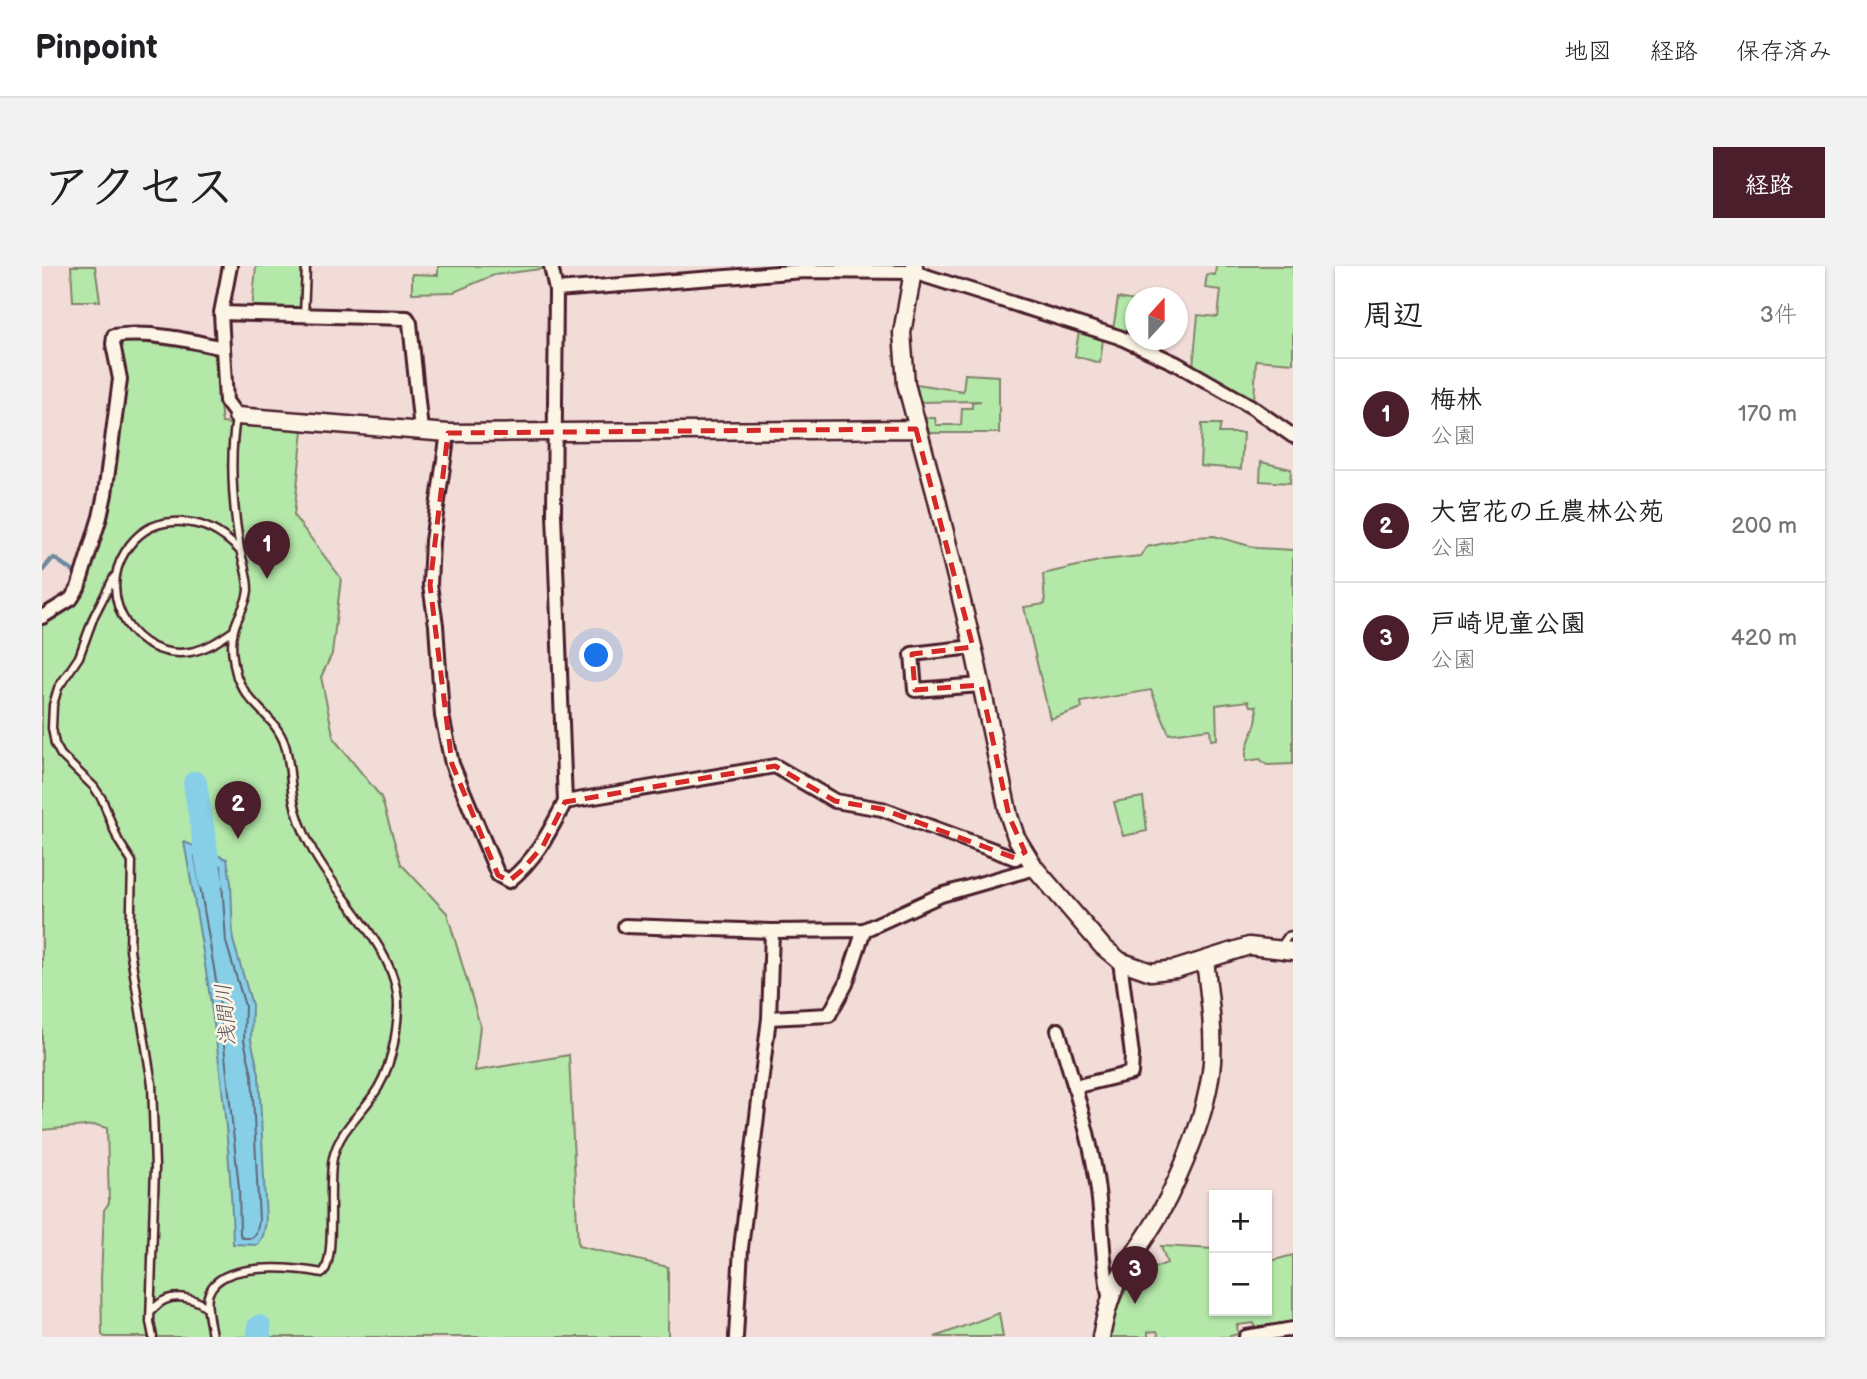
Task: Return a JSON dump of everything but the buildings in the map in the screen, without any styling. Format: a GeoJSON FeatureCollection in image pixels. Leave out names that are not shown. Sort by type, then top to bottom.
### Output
{"type":"FeatureCollection","features":[{"type":"Feature","properties":{"kind":"street"},"geometry":{"type":"LineString","coordinates":[[230,266],[221,313],[226,401],[237,416],[448,433],[916,429]]}},
{"type":"Feature","properties":{"kind":"street"},"geometry":{"type":"LineString","coordinates":[[448,433],[432,541],[430,585],[442,716],[452,764],[498,875],[509,881],[543,846],[565,802],[554,527],[556,290],[551,266]]}},
{"type":"Feature","properties":{"kind":"street"},"geometry":{"type":"LineString","coordinates":[[556,290],[804,271],[914,269],[1119,337],[1177,364],[1241,400],[1293,436]]}},
{"type":"Feature","properties":{"kind":"street"},"geometry":{"type":"LineString","coordinates":[[914,269],[902,333],[906,384],[973,647],[1009,816],[1016,837],[1035,868],[1102,946],[1120,961],[1151,972],[1176,969],[1249,946],[1287,949]]}},
{"type":"Feature","properties":{"kind":"street"},"geometry":{"type":"LineString","coordinates":[[221,313],[407,318],[410,323],[421,430]]}},
{"type":"Feature","properties":{"kind":"street"},"geometry":{"type":"LineString","coordinates":[[42,617],[71,599],[78,588],[106,494],[120,379],[114,336],[179,338],[223,348]]}},
{"type":"Feature","properties":{"kind":"street"},"geometry":{"type":"LineString","coordinates":[[973,647],[912,654],[915,690],[981,685]]}},
{"type":"Feature","properties":{"kind":"street"},"geometry":{"type":"LineString","coordinates":[[565,802],[775,766],[835,800],[882,808],[1015,858],[1025,852]]}},
{"type":"Feature","properties":{"kind":"street"},"geometry":{"type":"LineString","coordinates":[[625,926],[772,931],[864,930],[941,895],[1035,868]]}},
{"type":"Feature","properties":{"kind":"street"},"geometry":{"type":"LineString","coordinates":[[769,1018],[829,1015],[846,984],[864,930]]}},
{"type":"Feature","properties":{"kind":"street"},"geometry":{"type":"LineString","coordinates":[[736,1337],[741,1248],[769,1018],[772,931]]}},
{"type":"Feature","properties":{"kind":"street"},"geometry":{"type":"LineString","coordinates":[[1101,1337],[1119,1278],[1170,1195],[1186,1157],[1207,1091],[1212,1061],[1212,1027],[1205,960]]}},
{"type":"Feature","properties":{"kind":"street"},"geometry":{"type":"LineString","coordinates":[[1074,1087],[1132,1073],[1120,961]]}},
{"type":"Feature","properties":{"kind":"street"},"geometry":{"type":"LineString","coordinates":[[1058,1030],[1097,1178],[1105,1279],[1110,1301]]}},
{"type":"Feature","properties":{"kind":"street"},"geometry":{"type":"LineString","coordinates":[[1246,1337],[1293,1329]]}},
{"type":"Feature","properties":{"kind":"lane"},"geometry":{"type":"LineString","coordinates":[[304,316],[306,267]]}},
{"type":"Feature","properties":{"kind":"lane"},"geometry":{"type":"LineString","coordinates":[[212,1337],[208,1295],[215,1283],[229,1273],[278,1268],[323,1273],[326,1269],[329,1251],[330,1173],[334,1153],[341,1134],[381,1083],[391,1052],[398,1004],[393,979],[376,943],[327,876],[312,849],[293,801],[285,745],[272,720],[250,699],[237,677],[232,648],[233,631],[246,601],[248,589],[241,552],[232,443],[237,416]]}},
{"type":"Feature","properties":{"kind":"lane"},"geometry":{"type":"LineString","coordinates":[[153,1337],[150,1332],[155,1167],[152,1084],[130,950],[132,862],[118,840],[103,799],[54,744],[53,705],[58,688],[79,657],[94,616],[122,558],[140,533],[166,522],[183,521],[222,533],[241,552]]}},
{"type":"Feature","properties":{"kind":"lane"},"geometry":{"type":"LineString","coordinates":[[114,577],[115,593],[125,621],[139,637],[157,648],[177,653],[191,652],[213,644],[233,631]]}},
{"type":"Feature","properties":{"kind":"lane"},"geometry":{"type":"LineString","coordinates":[[1287,949],[1289,936],[1293,935]]}},
{"type":"Feature","properties":{"kind":"lane"},"geometry":{"type":"LineString","coordinates":[[151,1311],[165,1299],[180,1297],[195,1300],[209,1311]]}},
{"type":"Feature","properties":{"kind":"highlighted area"},"geometry":{"type":"Polygon","coordinates":[[[916,429],[973,647],[912,654],[915,690],[981,685],[1009,816],[1025,852],[1015,858],[882,809],[835,801],[775,766],[565,802],[543,846],[521,871],[509,881],[498,875],[452,764],[430,585],[448,433],[916,429]]]}},
{"type":"Feature","properties":{"kind":"green space"},"geometry":{"type":"Polygon","coordinates":[[[71,266],[95,266],[100,301],[73,301],[71,266]]]}},
{"type":"Feature","properties":{"kind":"green space"},"geometry":{"type":"Polygon","coordinates":[[[256,266],[299,266],[302,269],[300,310],[252,310],[256,266]]]}},
{"type":"Feature","properties":{"kind":"green space"},"geometry":{"type":"Polygon","coordinates":[[[438,266],[548,268],[494,275],[454,292],[412,293],[412,274],[438,275],[438,266]]]}},
{"type":"Feature","properties":{"kind":"green space"},"geometry":{"type":"Polygon","coordinates":[[[1216,266],[1293,266],[1293,363],[1256,360],[1254,403],[1193,367],[1198,315],[1218,317],[1221,290],[1205,288],[1207,274],[1215,275],[1216,266]]]}},
{"type":"Feature","properties":{"kind":"green space"},"geometry":{"type":"Polygon","coordinates":[[[1118,298],[1125,299],[1125,334],[1113,330],[1118,298]]]}},
{"type":"Feature","properties":{"kind":"green space"},"geometry":{"type":"Polygon","coordinates":[[[1079,331],[1103,339],[1100,363],[1075,356],[1079,331]]]}},
{"type":"Feature","properties":{"kind":"green space"},"geometry":{"type":"Polygon","coordinates":[[[125,340],[214,352],[222,423],[303,430],[294,516],[341,578],[332,654],[321,677],[334,739],[381,797],[401,864],[447,913],[480,1025],[475,1071],[569,1055],[578,1246],[668,1267],[668,1337],[102,1335],[104,1210],[109,1203],[107,1128],[96,1125],[42,1130],[42,623],[73,605],[89,574],[108,506],[125,379],[120,345],[125,340]]]}},
{"type":"Feature","properties":{"kind":"green space"},"geometry":{"type":"Polygon","coordinates":[[[965,374],[999,376],[999,433],[928,433],[925,418],[935,418],[936,425],[961,425],[962,408],[972,408],[972,402],[981,401],[920,402],[916,384],[963,391],[965,374]]]}},
{"type":"Feature","properties":{"kind":"green space"},"geometry":{"type":"Polygon","coordinates":[[[1202,424],[1221,424],[1219,433],[1243,433],[1241,469],[1200,466],[1202,424]]]}},
{"type":"Feature","properties":{"kind":"green space"},"geometry":{"type":"Polygon","coordinates":[[[1261,462],[1291,469],[1290,483],[1260,481],[1261,462]]]}},
{"type":"Feature","properties":{"kind":"green space"},"geometry":{"type":"Polygon","coordinates":[[[1214,536],[1257,548],[1293,550],[1293,764],[1267,765],[1260,759],[1246,761],[1247,746],[1257,714],[1256,706],[1250,706],[1248,701],[1216,705],[1217,739],[1211,740],[1210,729],[1169,734],[1151,690],[1081,702],[1082,708],[1050,719],[1024,607],[1045,604],[1043,574],[1103,560],[1140,556],[1147,547],[1193,537],[1214,536]]]}},
{"type":"Feature","properties":{"kind":"green space"},"geometry":{"type":"Polygon","coordinates":[[[1143,797],[1147,831],[1123,836],[1114,802],[1143,797]]]}},
{"type":"Feature","properties":{"kind":"green space"},"geometry":{"type":"Polygon","coordinates":[[[1161,1246],[1209,1249],[1209,1316],[1272,1316],[1272,1261],[1293,1255],[1293,1321],[1255,1328],[1254,1323],[1237,1325],[1238,1334],[1227,1337],[1159,1337],[1157,1331],[1148,1332],[1148,1337],[1109,1337],[1115,1312],[1129,1283],[1143,1279],[1144,1272],[1167,1263],[1161,1246]]]}},
{"type":"Feature","properties":{"kind":"green space"},"geometry":{"type":"Polygon","coordinates":[[[999,1313],[1003,1337],[935,1337],[999,1313]]]}},
{"type":"Feature","properties":{"kind":"water"},"geometry":{"type":"Polygon","coordinates":[[[184,842],[227,859],[231,883],[233,940],[252,1005],[251,1040],[259,1074],[266,1222],[258,1245],[233,1244],[223,1093],[184,842]]]}},
{"type":"Feature","properties":{"kind":"waterway"},"geometry":{"type":"LineString","coordinates":[[54,558],[74,572]]}},
{"type":"Feature","properties":{"kind":"waterway"},"geometry":{"type":"LineString","coordinates":[[42,571],[51,560]]}},
{"type":"Feature","properties":{"kind":"waterway","name":"浅間川"},"geometry":{"type":"LineString","coordinates":[[195,783],[211,882]]}},
{"type":"Feature","properties":{"kind":"waterway","name":"浅間川"},"geometry":{"type":"LineString","coordinates":[[259,1327],[259,1337]]}},
{"type":"Feature","properties":{"kind":"place","name":"梅林"},"geometry":{"type":"Point","coordinates":[267,579]}},
{"type":"Feature","properties":{"kind":"place","name":"大宮花の丘農林公苑"},"geometry":{"type":"Point","coordinates":[238,839]}},
{"type":"Feature","properties":{"kind":"place","name":"戸崎児童公園"},"geometry":{"type":"Point","coordinates":[1135,1304]}}]}
